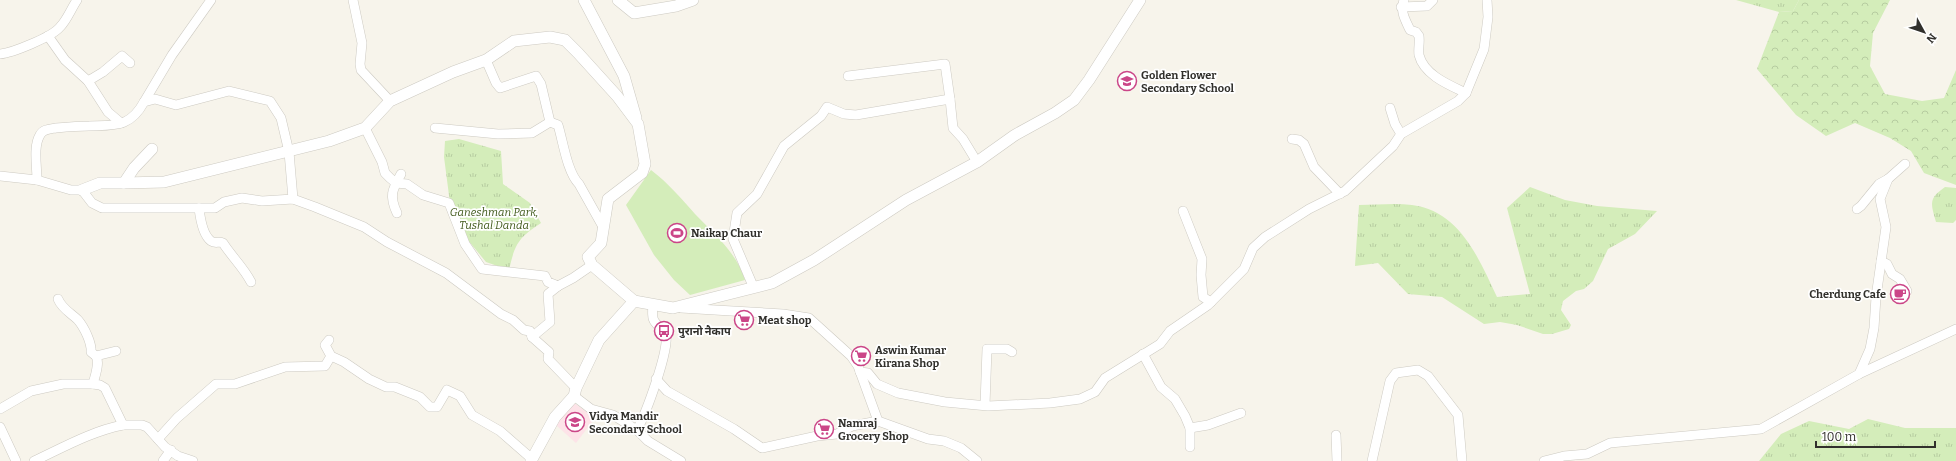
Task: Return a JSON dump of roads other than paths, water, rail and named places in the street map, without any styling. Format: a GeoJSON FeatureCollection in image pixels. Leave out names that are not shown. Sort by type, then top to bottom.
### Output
{"type":"FeatureCollection","features":[{"type":"Feature","properties":{"kind":"street"},"geometry":{"type":"LineString","coordinates":[[0,54],[10,54],[48,36],[60,28],[77,0]]}},
{"type":"Feature","properties":{"kind":"street"},"geometry":{"type":"LineString","coordinates":[[37,180],[38,141],[41,133],[45,130],[70,126],[109,127],[133,118],[172,55],[211,0]]}},
{"type":"Feature","properties":{"kind":"street"},"geometry":{"type":"LineString","coordinates":[[353,0],[362,43],[360,64],[361,70],[390,101]]}},
{"type":"Feature","properties":{"kind":"street"},"geometry":{"type":"LineString","coordinates":[[584,0],[624,76],[638,124],[646,164],[642,173],[608,199],[602,225]]}},
{"type":"Feature","properties":{"kind":"street"},"geometry":{"type":"LineString","coordinates":[[618,0],[634,13],[676,6],[692,0]]}},
{"type":"Feature","properties":{"kind":"street"},"geometry":{"type":"LineString","coordinates":[[673,308],[753,286],[772,283],[794,271],[906,200],[977,162],[1015,135],[1055,113],[1074,100],[1089,80],[1140,0]]}},
{"type":"Feature","properties":{"kind":"street"},"geometry":{"type":"LineString","coordinates":[[1433,0],[1427,6],[1403,4],[1403,16],[1410,30],[1416,32],[1420,36],[1419,52],[1421,61],[1428,70],[1439,79],[1466,93]]}},
{"type":"Feature","properties":{"kind":"street"},"geometry":{"type":"LineString","coordinates":[[860,372],[868,373],[877,384],[898,393],[946,402],[985,406],[1033,405],[1088,396],[1095,392],[1105,378],[1160,344],[1170,331],[1211,302],[1244,269],[1253,248],[1265,237],[1309,209],[1340,194],[1393,146],[1401,134],[1458,101],[1466,93],[1484,49],[1488,16],[1487,0]]}},
{"type":"Feature","properties":{"kind":"street"},"geometry":{"type":"LineString","coordinates":[[48,36],[65,60],[88,81],[108,112],[121,123]]}},
{"type":"Feature","properties":{"kind":"street"},"geometry":{"type":"LineString","coordinates":[[0,176],[37,180],[71,190],[82,190],[100,183],[164,182],[220,167],[289,152],[329,141],[365,128],[390,101],[453,72],[486,60],[514,41],[550,37],[565,40],[617,96],[638,124]]}},
{"type":"Feature","properties":{"kind":"street"},"geometry":{"type":"LineString","coordinates":[[88,81],[103,72],[122,56],[130,63]]}},
{"type":"Feature","properties":{"kind":"street"},"geometry":{"type":"LineString","coordinates":[[486,60],[496,83],[500,88],[536,76],[540,84],[550,122]]}},
{"type":"Feature","properties":{"kind":"street"},"geometry":{"type":"LineString","coordinates":[[848,76],[945,64],[952,128],[963,139],[977,162]]}},
{"type":"Feature","properties":{"kind":"street"},"geometry":{"type":"LineString","coordinates":[[144,102],[155,99],[176,105],[229,91],[270,102],[281,118],[289,152],[293,199]]}},
{"type":"Feature","properties":{"kind":"street"},"geometry":{"type":"LineString","coordinates":[[753,286],[733,239],[737,213],[757,194],[784,146],[821,116],[827,107],[844,114],[856,115],[950,99]]}},
{"type":"Feature","properties":{"kind":"street"},"geometry":{"type":"LineString","coordinates":[[1390,108],[1395,124],[1401,134]]}},
{"type":"Feature","properties":{"kind":"street"},"geometry":{"type":"LineString","coordinates":[[435,128],[498,134],[532,133],[550,122],[558,124],[566,155],[576,181],[580,184],[602,225],[603,232],[601,243],[588,257],[592,265],[634,301],[673,308],[783,314],[809,318],[851,356],[860,372],[878,421]]}},
{"type":"Feature","properties":{"kind":"street"},"geometry":{"type":"LineString","coordinates":[[365,128],[382,162],[385,174],[396,183],[404,183],[423,195],[449,203],[466,244],[482,269],[545,276],[548,282],[558,286]]}},
{"type":"Feature","properties":{"kind":"street"},"geometry":{"type":"LineString","coordinates":[[1292,139],[1299,140],[1304,144],[1314,166],[1340,194]]}},
{"type":"Feature","properties":{"kind":"street"},"geometry":{"type":"LineString","coordinates":[[124,183],[134,168],[152,149]]}},
{"type":"Feature","properties":{"kind":"street"},"geometry":{"type":"LineString","coordinates":[[1857,209],[1879,184],[1905,164]]}},
{"type":"Feature","properties":{"kind":"street"},"geometry":{"type":"LineString","coordinates":[[397,213],[391,200],[396,183],[401,174]]}},
{"type":"Feature","properties":{"kind":"street"},"geometry":{"type":"LineString","coordinates":[[1859,374],[1870,349],[1872,340],[1880,261],[1886,227],[1880,199],[1888,178]]}},
{"type":"Feature","properties":{"kind":"street"},"geometry":{"type":"LineString","coordinates":[[82,190],[92,203],[102,208],[215,208],[224,202],[242,198],[262,201],[293,199],[364,227],[387,242],[446,273],[524,330],[530,331],[532,337],[549,352],[548,359],[591,409],[613,415],[637,430],[648,441],[680,461]]}},
{"type":"Feature","properties":{"kind":"street"},"geometry":{"type":"LineString","coordinates":[[199,208],[201,223],[209,240],[213,243],[223,243],[233,259],[246,271],[251,282]]}},
{"type":"Feature","properties":{"kind":"street"},"geometry":{"type":"LineString","coordinates":[[1183,211],[1202,259],[1201,275],[1203,297],[1211,302]]}},
{"type":"Feature","properties":{"kind":"street"},"geometry":{"type":"LineString","coordinates":[[1880,261],[1887,264],[1892,274],[1900,279],[1907,291]]}},
{"type":"Feature","properties":{"kind":"street"},"geometry":{"type":"LineString","coordinates":[[532,337],[550,322],[548,294],[592,265]]}},
{"type":"Feature","properties":{"kind":"street"},"geometry":{"type":"LineString","coordinates":[[58,299],[64,308],[77,319],[89,342],[91,352],[98,359],[93,384]]}},
{"type":"Feature","properties":{"kind":"street"},"geometry":{"type":"LineString","coordinates":[[329,340],[325,345],[331,356],[386,387],[395,387],[420,397],[430,407],[437,407],[447,390],[460,396],[472,415],[500,431],[531,460],[554,417],[575,392],[599,340],[634,301]]}},
{"type":"Feature","properties":{"kind":"street"},"geometry":{"type":"LineString","coordinates":[[637,430],[661,367],[667,340],[666,334],[655,324],[652,318],[653,305]]}},
{"type":"Feature","properties":{"kind":"street"},"geometry":{"type":"LineString","coordinates":[[1544,461],[1564,456],[1587,454],[1610,443],[1760,429],[1859,374],[1956,329]]}},
{"type":"Feature","properties":{"kind":"street"},"geometry":{"type":"LineString","coordinates":[[985,406],[987,349],[1007,348],[1012,352]]}},
{"type":"Feature","properties":{"kind":"street"},"geometry":{"type":"LineString","coordinates":[[96,356],[116,351]]}},
{"type":"Feature","properties":{"kind":"street"},"geometry":{"type":"LineString","coordinates":[[1143,354],[1156,380],[1174,399],[1190,428],[1190,447]]}},
{"type":"Feature","properties":{"kind":"street"},"geometry":{"type":"LineString","coordinates":[[158,439],[177,418],[216,384],[235,384],[285,367],[325,366],[331,356]]}},
{"type":"Feature","properties":{"kind":"street"},"geometry":{"type":"LineString","coordinates":[[1372,461],[1390,381],[1396,373],[1418,370],[1428,376],[1458,415],[1462,461]]}},
{"type":"Feature","properties":{"kind":"street"},"geometry":{"type":"LineString","coordinates":[[656,379],[667,391],[734,429],[762,448],[817,436],[836,434],[852,426],[878,421],[928,439],[944,441],[961,448],[977,461]]}},
{"type":"Feature","properties":{"kind":"street"},"geometry":{"type":"LineString","coordinates":[[0,409],[31,391],[63,384],[93,384],[100,385],[105,388],[123,425]]}},
{"type":"Feature","properties":{"kind":"street"},"geometry":{"type":"LineString","coordinates":[[1190,428],[1208,425],[1241,413]]}},
{"type":"Feature","properties":{"kind":"street"},"geometry":{"type":"LineString","coordinates":[[34,461],[80,440],[123,425],[142,425],[178,456],[193,461]]}},
{"type":"Feature","properties":{"kind":"street"},"geometry":{"type":"LineString","coordinates":[[0,427],[16,461]]}},
{"type":"Feature","properties":{"kind":"street"},"geometry":{"type":"LineString","coordinates":[[1336,435],[1337,461]]}},
{"type":"Feature","properties":{"kind":"street"},"geometry":{"type":"LineString","coordinates":[[163,461],[171,450]]}},
{"type":"Feature","properties":{"kind":"place","name":"Golden Flower Secondary School"},"geometry":{"type":"Point","coordinates":[1127,81]}},
{"type":"Feature","properties":{"kind":"place","name":"Naikap Chaur"},"geometry":{"type":"Point","coordinates":[677,233]}},
{"type":"Feature","properties":{"kind":"place","name":"Cherdung Cafe"},"geometry":{"type":"Point","coordinates":[1900,294]}},
{"type":"Feature","properties":{"kind":"place","name":"Meat shop"},"geometry":{"type":"Point","coordinates":[744,320]}},
{"type":"Feature","properties":{"kind":"place","name":"पुरानो नैकाप"},"geometry":{"type":"Point","coordinates":[664,331]}},
{"type":"Feature","properties":{"kind":"place","name":"Aswin Kumar Kirana Shop"},"geometry":{"type":"Point","coordinates":[861,356]}},
{"type":"Feature","properties":{"kind":"place","name":"Vidya Mandir Secondary School"},"geometry":{"type":"Point","coordinates":[575,422]}},
{"type":"Feature","properties":{"kind":"place","name":"Namraj Grocery Shop"},"geometry":{"type":"Point","coordinates":[824,429]}},
{"type":"Feature","properties":{"kind":"park label","name":"Ganeshman Park, Tushal Danda"},"geometry":{"type":"Point","coordinates":[494,218]}}]}
